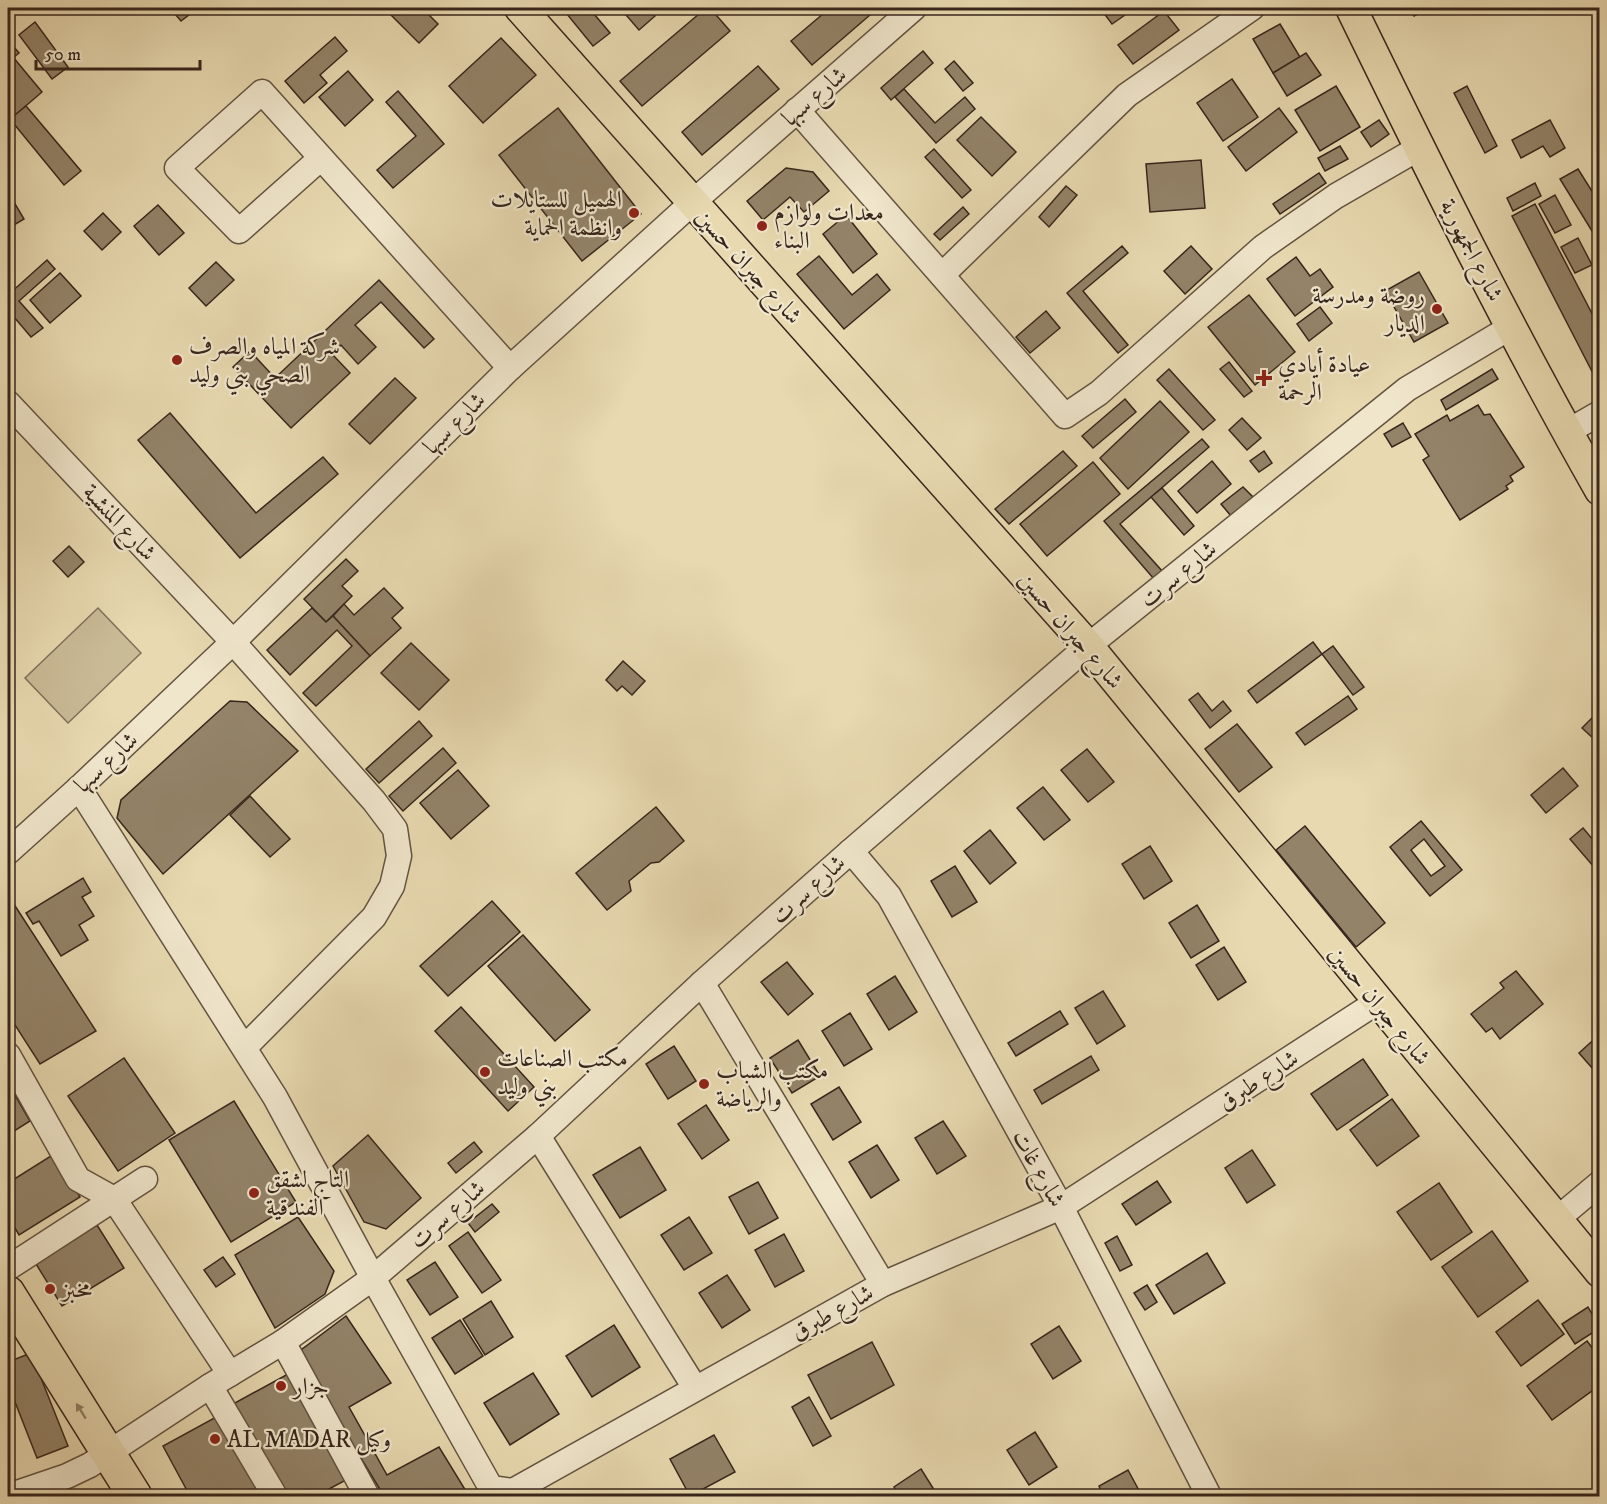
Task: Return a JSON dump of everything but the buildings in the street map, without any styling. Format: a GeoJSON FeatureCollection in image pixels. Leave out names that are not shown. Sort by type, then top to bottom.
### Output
{"type":"FeatureCollection","features":[{"type":"Feature","properties":{"kind":"highway"},"geometry":{"type":"LineString","coordinates":[[8,1293],[135,1497]]}},
{"type":"Feature","properties":{"kind":"main road"},"geometry":{"type":"LineString","coordinates":[[511,8],[542,34]]}},
{"type":"Feature","properties":{"kind":"main road","name":"شارع جبران حسين"},"geometry":{"type":"LineString","coordinates":[[520,8],[1088,646],[1599,1272]]}},
{"type":"Feature","properties":{"kind":"main road","name":"شارع الجمهورية"},"geometry":{"type":"LineString","coordinates":[[1351,8],[1419,148],[1511,327],[1599,490]]}},
{"type":"Feature","properties":{"kind":"street","name":"شارع سبها"},"geometry":{"type":"LineString","coordinates":[[8,852],[233,642],[510,368],[693,202],[914,8]]}},
{"type":"Feature","properties":{"kind":"street"},"geometry":{"type":"LineString","coordinates":[[942,275],[1127,95],[1252,8]]}},
{"type":"Feature","properties":{"kind":"street"},"geometry":{"type":"LineString","coordinates":[[321,158],[239,231],[177,168],[262,92],[510,368]]}},
{"type":"Feature","properties":{"kind":"street"},"geometry":{"type":"LineString","coordinates":[[797,110],[1065,416],[1100,393],[1263,248],[1336,196],[1419,148]]}},
{"type":"Feature","properties":{"kind":"street","name":"شارع سرت"},"geometry":{"type":"LineString","coordinates":[[8,1497],[67,1476],[108,1454],[210,1386],[283,1342],[373,1278],[538,1136],[702,983],[851,851],[1088,646],[1407,389],[1511,327]]}},
{"type":"Feature","properties":{"kind":"street","name":"شارع المنشية"},"geometry":{"type":"LineString","coordinates":[[8,403],[233,642],[374,801],[395,829],[399,856],[392,886],[374,917],[245,1047]]}},
{"type":"Feature","properties":{"kind":"street"},"geometry":{"type":"LineString","coordinates":[[1567,432],[1599,413]]}},
{"type":"Feature","properties":{"kind":"street"},"geometry":{"type":"LineString","coordinates":[[79,788],[245,1047],[275,1097],[373,1278]]}},
{"type":"Feature","properties":{"kind":"street","name":"شارع غات"},"geometry":{"type":"LineString","coordinates":[[851,851],[889,896],[1061,1207],[1209,1497]]}},
{"type":"Feature","properties":{"kind":"street"},"geometry":{"type":"LineString","coordinates":[[702,983],[883,1284]]}},
{"type":"Feature","properties":{"kind":"street","name":"شارع طبرق"},"geometry":{"type":"LineString","coordinates":[[373,1278],[491,1488],[513,1491],[883,1284],[1061,1207],[1377,1002]]}},
{"type":"Feature","properties":{"kind":"street"},"geometry":{"type":"LineString","coordinates":[[8,1055],[78,1179],[114,1199],[230,1374]]}},
{"type":"Feature","properties":{"kind":"street"},"geometry":{"type":"LineString","coordinates":[[538,1136],[695,1388]]}},
{"type":"Feature","properties":{"kind":"street"},"geometry":{"type":"LineString","coordinates":[[8,1268],[145,1179]]}},
{"type":"Feature","properties":{"kind":"street"},"geometry":{"type":"LineString","coordinates":[[1556,1220],[1599,1183]]}},
{"type":"Feature","properties":{"kind":"street"},"geometry":{"type":"LineString","coordinates":[[283,1342],[367,1497]]}},
{"type":"Feature","properties":{"kind":"street"},"geometry":{"type":"LineString","coordinates":[[210,1386],[275,1497]]}},
{"type":"Feature","properties":{"kind":"shaded area"},"geometry":{"type":"Polygon","coordinates":[[[98,608],[141,653],[68,723],[25,678],[98,608]]]}},
{"type":"Feature","properties":{"kind":"place","name":"الهميل للستايلات وانظمة الحماية"},"geometry":{"type":"Point","coordinates":[634,213]}},
{"type":"Feature","properties":{"kind":"place","name":"معدات ولوازم البناء"},"geometry":{"type":"Point","coordinates":[762,226]}},
{"type":"Feature","properties":{"kind":"place","name":"روضة ومدرسة الديار"},"geometry":{"type":"Point","coordinates":[1437,309]}},
{"type":"Feature","properties":{"kind":"place","name":"شركة المياه والصرف الصحي بني وليد"},"geometry":{"type":"Point","coordinates":[177,360]}},
{"type":"Feature","properties":{"kind":"place","name":"عيادة أيادي الرحمة"},"geometry":{"type":"Point","coordinates":[1264,378]}},
{"type":"Feature","properties":{"kind":"place","name":"مكتب الصناعات بني وليد"},"geometry":{"type":"Point","coordinates":[485,1072]}},
{"type":"Feature","properties":{"kind":"place","name":"مكتب الشباب والرياضة"},"geometry":{"type":"Point","coordinates":[704,1084]}},
{"type":"Feature","properties":{"kind":"place","name":"التاج لشقق الفندقية"},"geometry":{"type":"Point","coordinates":[254,1193]}},
{"type":"Feature","properties":{"kind":"place","name":"مخبز"},"geometry":{"type":"Point","coordinates":[50,1289]}},
{"type":"Feature","properties":{"kind":"place","name":"جزار"},"geometry":{"type":"Point","coordinates":[281,1386]}},
{"type":"Feature","properties":{"kind":"place","name":"AL MADAR وكيل"},"geometry":{"type":"Point","coordinates":[215,1439]}}]}
